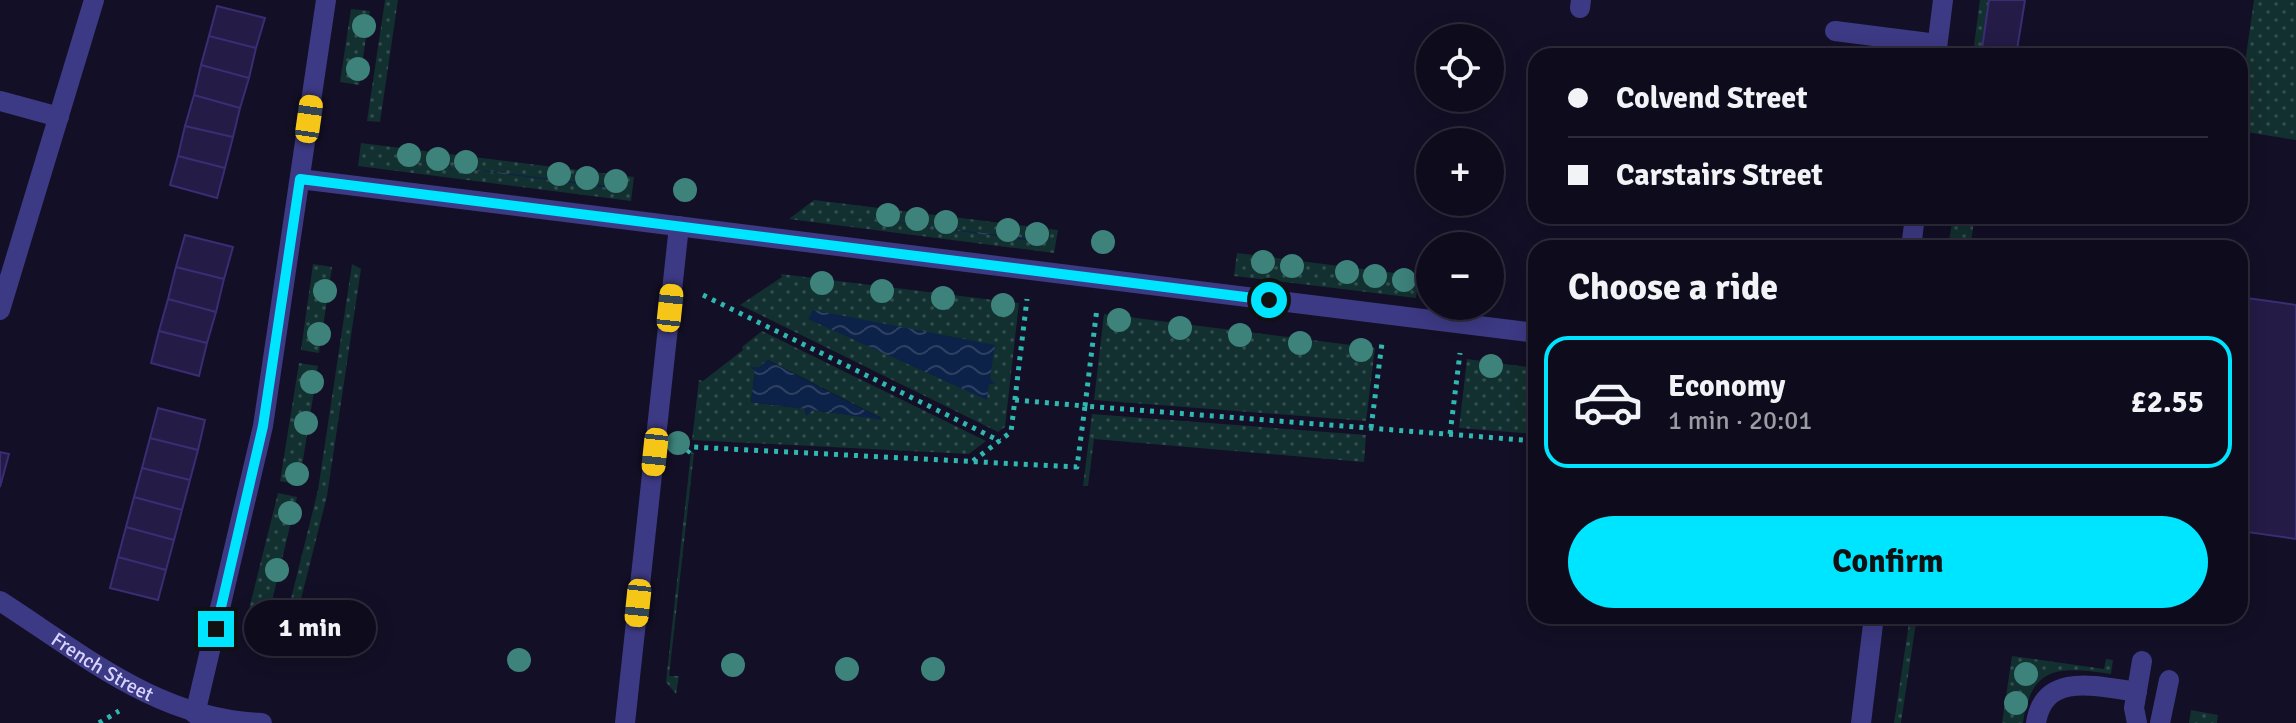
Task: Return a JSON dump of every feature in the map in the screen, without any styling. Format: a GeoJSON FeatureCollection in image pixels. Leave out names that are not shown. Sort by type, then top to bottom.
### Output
{"type":"FeatureCollection","features":[{"type":"Feature","properties":{"kind":"street"},"geometry":{"type":"LineString","coordinates":[[0,310],[94,0]]}},
{"type":"Feature","properties":{"kind":"street"},"geometry":{"type":"LineString","coordinates":[[195,714],[263,426],[326,0]]}},
{"type":"Feature","properties":{"kind":"street"},"geometry":{"type":"LineString","coordinates":[[1936,48],[1943,0]]}},
{"type":"Feature","properties":{"kind":"street"},"geometry":{"type":"LineString","coordinates":[[1835,31],[1925,48]]}},
{"type":"Feature","properties":{"kind":"street"},"geometry":{"type":"LineString","coordinates":[[0,101],[59,117]]}},
{"type":"Feature","properties":{"kind":"street"},"geometry":{"type":"LineString","coordinates":[[300,179],[1528,332]]}},
{"type":"Feature","properties":{"kind":"street"},"geometry":{"type":"LineString","coordinates":[[625,723],[679,226]]}},
{"type":"Feature","properties":{"kind":"street","name":"French Street"},"geometry":{"type":"LineString","coordinates":[[0,601],[145,694],[195,714],[262,723]]}},
{"type":"Feature","properties":{"kind":"street"},"geometry":{"type":"LineString","coordinates":[[1861,723],[1873,624]]}},
{"type":"Feature","properties":{"kind":"street"},"geometry":{"type":"LineString","coordinates":[[2137,723],[2137,692],[2142,661]]}},
{"type":"Feature","properties":{"kind":"street"},"geometry":{"type":"LineString","coordinates":[[2160,723],[2169,680]]}},
{"type":"Feature","properties":{"kind":"street"},"geometry":{"type":"LineString","coordinates":[[2036,723],[2045,700],[2064,686],[2083,684],[2137,692]]}},
{"type":"Feature","properties":{"kind":"path"},"geometry":{"type":"LineString","coordinates":[[973,461],[1011,432],[1030,270]]}},
{"type":"Feature","properties":{"kind":"path"},"geometry":{"type":"LineString","coordinates":[[655,452],[687,454],[692,447],[1077,467],[1100,279]]}},
{"type":"Feature","properties":{"kind":"path"},"geometry":{"type":"LineString","coordinates":[[673,280],[1000,441]]}},
{"type":"Feature","properties":{"kind":"path"},"geometry":{"type":"LineString","coordinates":[[1371,428],[1385,314]]}},
{"type":"Feature","properties":{"kind":"path"},"geometry":{"type":"LineString","coordinates":[[1450,434],[1463,324]]}},
{"type":"Feature","properties":{"kind":"path"},"geometry":{"type":"LineString","coordinates":[[1015,400],[1528,440]]}},
{"type":"Feature","properties":{"kind":"green space"},"geometry":{"type":"Polygon","coordinates":[[[385,0],[398,0],[380,122],[367,121],[385,0]]]}},
{"type":"Feature","properties":{"kind":"green space"},"geometry":{"type":"Polygon","coordinates":[[[1980,0],[1989,0],[1981,48],[1974,45],[1980,0]]]}},
{"type":"Feature","properties":{"kind":"green space"},"geometry":{"type":"Polygon","coordinates":[[[2254,0],[2296,0],[2296,140],[2248,132],[2247,48],[2254,0]]]}},
{"type":"Feature","properties":{"kind":"green space"},"geometry":{"type":"Polygon","coordinates":[[[351,9],[370,11],[359,85],[340,82],[351,9]]]}},
{"type":"Feature","properties":{"kind":"green space"},"geometry":{"type":"Polygon","coordinates":[[[361,143],[634,177],[631,201],[358,166],[361,143]]]}},
{"type":"Feature","properties":{"kind":"green space"},"geometry":{"type":"Polygon","coordinates":[[[814,200],[1058,230],[1054,253],[789,219],[814,200]]]}},
{"type":"Feature","properties":{"kind":"green space"},"geometry":{"type":"Polygon","coordinates":[[[1952,224],[1974,224],[1971,240],[1949,240],[1952,224]]]}},
{"type":"Feature","properties":{"kind":"green space"},"geometry":{"type":"Polygon","coordinates":[[[1237,253],[1416,276],[1416,298],[1234,276],[1237,253]]]}},
{"type":"Feature","properties":{"kind":"green space"},"geometry":{"type":"Polygon","coordinates":[[[313,264],[332,267],[319,353],[301,350],[313,264]]]}},
{"type":"Feature","properties":{"kind":"green space"},"geometry":{"type":"Polygon","coordinates":[[[352,264],[361,269],[327,496],[292,635],[273,642],[283,631],[318,490],[352,264]]]}},
{"type":"Feature","properties":{"kind":"green space"},"geometry":{"type":"Polygon","coordinates":[[[781,274],[1019,303],[1005,427],[998,432],[740,305],[782,277],[781,274]]]}},
{"type":"Feature","properties":{"kind":"green space"},"geometry":{"type":"Polygon","coordinates":[[[1104,314],[1375,348],[1366,421],[1094,400],[1104,314]]]}},
{"type":"Feature","properties":{"kind":"green space"},"geometry":{"type":"Polygon","coordinates":[[[762,331],[986,441],[969,454],[692,440],[699,380],[703,381],[743,350],[742,347],[762,331]],[[768,360],[760,367],[751,367],[755,371],[751,402],[805,409],[806,415],[812,410],[881,418],[768,360]]]}},
{"type":"Feature","properties":{"kind":"green space"},"geometry":{"type":"Polygon","coordinates":[[[1467,359],[1528,367],[1528,433],[1459,428],[1467,359]]]}},
{"type":"Feature","properties":{"kind":"green space"},"geometry":{"type":"Polygon","coordinates":[[[299,363],[318,366],[299,485],[280,481],[299,363]]]}},
{"type":"Feature","properties":{"kind":"green space"},"geometry":{"type":"Polygon","coordinates":[[[1092,414],[1366,435],[1364,462],[1094,439],[1088,486],[1083,486],[1092,414]]]}},
{"type":"Feature","properties":{"kind":"green space"},"geometry":{"type":"Polygon","coordinates":[[[691,452],[694,453],[669,676],[679,676],[676,694],[666,682],[691,452]]]}},
{"type":"Feature","properties":{"kind":"green space"},"geometry":{"type":"Polygon","coordinates":[[[278,493],[297,497],[266,626],[247,617],[278,493]]]}},
{"type":"Feature","properties":{"kind":"green space"},"geometry":{"type":"Polygon","coordinates":[[[1909,624],[1916,624],[1901,723],[1894,723],[1909,624]]]}},
{"type":"Feature","properties":{"kind":"green space"},"geometry":{"type":"Polygon","coordinates":[[[2012,656],[2104,669],[2106,659],[2113,660],[2111,674],[2077,670],[2051,674],[2033,689],[2023,723],[2002,723],[2012,656]]]}},
{"type":"Feature","properties":{"kind":"green space"},"geometry":{"type":"Polygon","coordinates":[[[2191,710],[2218,715],[2217,723],[2189,723],[2191,710]]]}},
{"type":"Feature","properties":{"kind":"water"},"geometry":{"type":"Polygon","coordinates":[[[376,157],[616,187],[616,189],[376,157]]]}},
{"type":"Feature","properties":{"kind":"water"},"geometry":{"type":"Polygon","coordinates":[[[825,213],[1041,240],[1041,242],[825,213]]]}},
{"type":"Feature","properties":{"kind":"water"},"geometry":{"type":"Polygon","coordinates":[[[813,310],[995,345],[990,378],[995,384],[989,384],[987,400],[808,319],[813,310]]]}},
{"type":"Feature","properties":{"kind":"water"},"geometry":{"type":"Polygon","coordinates":[[[767,360],[884,420],[813,410],[806,416],[805,409],[751,402],[755,371],[751,367],[760,367],[767,360]]]}},
{"type":"Feature","properties":{"kind":"building"},"geometry":{"type":"Polygon","coordinates":[[[1989,0],[2025,0],[2017,48],[1982,48],[1989,0]]]}},
{"type":"Feature","properties":{"kind":"building"},"geometry":{"type":"Polygon","coordinates":[[[217,6],[265,18],[256,48],[209,36],[217,6]]]}},
{"type":"Feature","properties":{"kind":"building"},"geometry":{"type":"Polygon","coordinates":[[[209,36],[256,48],[249,78],[201,65],[209,36]]]}},
{"type":"Feature","properties":{"kind":"building"},"geometry":{"type":"Polygon","coordinates":[[[201,65],[249,78],[240,108],[194,95],[201,65]]]}},
{"type":"Feature","properties":{"kind":"building"},"geometry":{"type":"Polygon","coordinates":[[[194,95],[240,108],[233,137],[185,126],[194,95]]]}},
{"type":"Feature","properties":{"kind":"building"},"geometry":{"type":"Polygon","coordinates":[[[185,126],[233,137],[225,168],[178,156],[185,126]]]}},
{"type":"Feature","properties":{"kind":"building"},"geometry":{"type":"Polygon","coordinates":[[[178,156],[225,168],[217,198],[170,185],[178,156]]]}},
{"type":"Feature","properties":{"kind":"building"},"geometry":{"type":"Polygon","coordinates":[[[185,235],[233,247],[224,279],[176,267],[185,235]]]}},
{"type":"Feature","properties":{"kind":"building"},"geometry":{"type":"Polygon","coordinates":[[[176,267],[224,279],[216,312],[168,299],[176,267]]]}},
{"type":"Feature","properties":{"kind":"building"},"geometry":{"type":"Polygon","coordinates":[[[2248,298],[2296,305],[2296,539],[2248,532],[2248,298]]]}},
{"type":"Feature","properties":{"kind":"building"},"geometry":{"type":"Polygon","coordinates":[[[168,299],[216,312],[207,343],[159,331],[168,299]]]}},
{"type":"Feature","properties":{"kind":"building"},"geometry":{"type":"Polygon","coordinates":[[[159,331],[207,343],[199,376],[151,363],[159,331]]]}},
{"type":"Feature","properties":{"kind":"building"},"geometry":{"type":"Polygon","coordinates":[[[158,408],[205,420],[198,450],[150,438],[158,408]]]}},
{"type":"Feature","properties":{"kind":"building"},"geometry":{"type":"Polygon","coordinates":[[[150,438],[198,450],[190,480],[142,468],[150,438]]]}},
{"type":"Feature","properties":{"kind":"building"},"geometry":{"type":"Polygon","coordinates":[[[0,452],[9,454],[0,487],[0,452]]]}},
{"type":"Feature","properties":{"kind":"building"},"geometry":{"type":"Polygon","coordinates":[[[142,468],[190,480],[182,510],[134,497],[142,468]]]}},
{"type":"Feature","properties":{"kind":"building"},"geometry":{"type":"Polygon","coordinates":[[[134,497],[182,510],[174,540],[126,527],[134,497]]]}},
{"type":"Feature","properties":{"kind":"building"},"geometry":{"type":"Polygon","coordinates":[[[126,527],[174,540],[166,570],[118,557],[126,527]]]}},
{"type":"Feature","properties":{"kind":"building"},"geometry":{"type":"Polygon","coordinates":[[[118,557],[166,570],[158,600],[110,588],[118,557]]]}},
{"type":"Feature","properties":{"kind":"route"},"geometry":{"type":"LineString","coordinates":[[216,629],[263,426],[300,179],[1269,300]]}}]}
